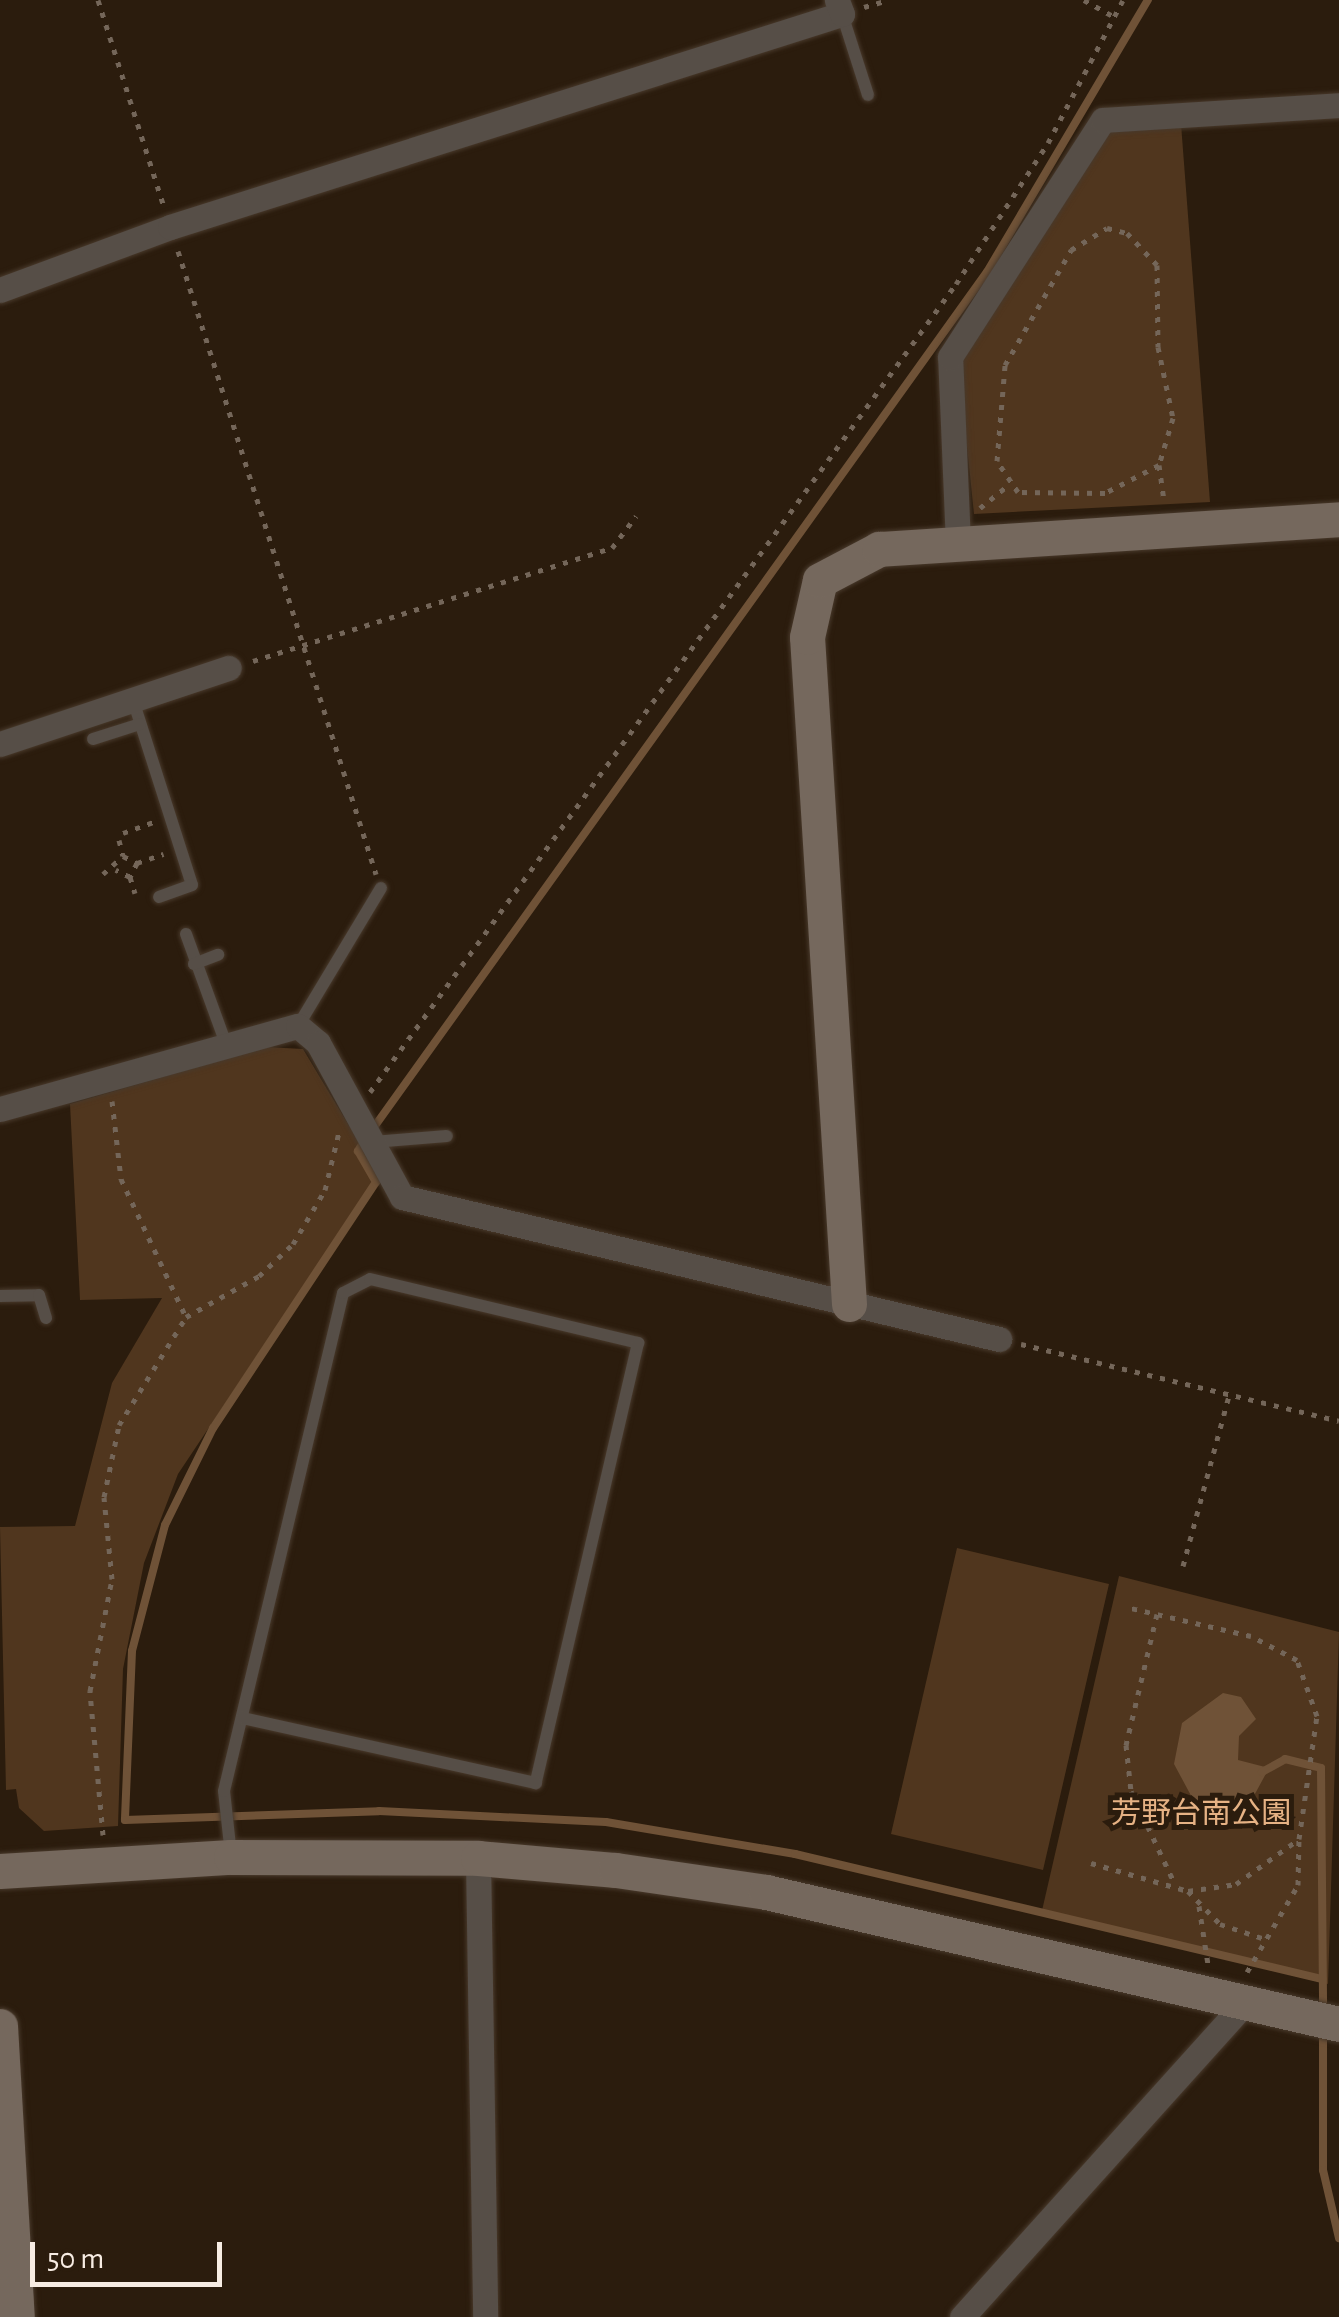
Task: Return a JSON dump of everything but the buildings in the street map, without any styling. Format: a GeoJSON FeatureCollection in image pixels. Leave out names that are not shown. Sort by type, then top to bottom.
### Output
{"type":"FeatureCollection","features":[{"type":"Feature","properties":{"kind":"street"},"geometry":{"type":"LineString","coordinates":[[0,290],[170,226],[840,7]]}},
{"type":"Feature","properties":{"kind":"street"},"geometry":{"type":"LineString","coordinates":[[963,531],[950,357],[1103,120],[1339,105]]}},
{"type":"Feature","properties":{"kind":"street"},"geometry":{"type":"LineString","coordinates":[[849,1304],[807,637],[812,598],[820,580],[853,557],[963,531],[1339,520]]}},
{"type":"Feature","properties":{"kind":"street"},"geometry":{"type":"LineString","coordinates":[[0,744],[136,712],[229,668]]}},
{"type":"Feature","properties":{"kind":"street"},"geometry":{"type":"LineString","coordinates":[[0,1110],[298,1026],[318,1043],[402,1197],[999,1338]]}},
{"type":"Feature","properties":{"kind":"street"},"geometry":{"type":"LineString","coordinates":[[0,1871],[231,1858],[478,1858],[766,1892],[1246,1988],[1339,2024]]}},
{"type":"Feature","properties":{"kind":"street"},"geometry":{"type":"LineString","coordinates":[[478,1858],[485,2317]]}},
{"type":"Feature","properties":{"kind":"street"},"geometry":{"type":"LineString","coordinates":[[962,2317],[1246,1988]]}},
{"type":"Feature","properties":{"kind":"street"},"geometry":{"type":"LineString","coordinates":[[0,2026],[17,2317]]}},
{"type":"Feature","properties":{"kind":"lane"},"geometry":{"type":"LineString","coordinates":[[840,7],[868,95]]}},
{"type":"Feature","properties":{"kind":"lane"},"geometry":{"type":"LineString","coordinates":[[93,739],[136,712],[192,885],[158,898]]}},
{"type":"Feature","properties":{"kind":"lane"},"geometry":{"type":"LineString","coordinates":[[298,1026],[381,888]]}},
{"type":"Feature","properties":{"kind":"lane"},"geometry":{"type":"LineString","coordinates":[[186,934],[226,1044]]}},
{"type":"Feature","properties":{"kind":"lane"},"geometry":{"type":"LineString","coordinates":[[194,964],[218,955]]}},
{"type":"Feature","properties":{"kind":"lane"},"geometry":{"type":"LineString","coordinates":[[373,1142],[447,1136]]}},
{"type":"Feature","properties":{"kind":"lane"},"geometry":{"type":"LineString","coordinates":[[231,1858],[224,1791],[242,1718],[350,1285],[370,1279],[638,1343],[536,1783],[242,1718]]}},
{"type":"Feature","properties":{"kind":"lane"},"geometry":{"type":"LineString","coordinates":[[0,1296],[39,1295],[46,1318]]}},
{"type":"Feature","properties":{"kind":"path"},"geometry":{"type":"LineString","coordinates":[[98,0],[381,888]]}},
{"type":"Feature","properties":{"kind":"path"},"geometry":{"type":"LineString","coordinates":[[1084,0],[1115,16]]}},
{"type":"Feature","properties":{"kind":"path"},"geometry":{"type":"LineString","coordinates":[[103,1835],[90,1690],[112,1579],[104,1498],[119,1424],[186,1317],[259,1276],[293,1244],[325,1190],[350,1103],[956,284],[1123,0]]}},
{"type":"Feature","properties":{"kind":"path"},"geometry":{"type":"LineString","coordinates":[[1159,465],[1105,494],[1033,496],[1008,484],[998,461],[998,416],[1018,330],[1071,250],[1107,228],[1127,233],[1156,265],[1158,347],[1173,418],[1159,465],[1165,512]]}},
{"type":"Feature","properties":{"kind":"path"},"geometry":{"type":"LineString","coordinates":[[963,531],[1008,484]]}},
{"type":"Feature","properties":{"kind":"path"},"geometry":{"type":"LineString","coordinates":[[229,668],[612,548],[636,516]]}},
{"type":"Feature","properties":{"kind":"path"},"geometry":{"type":"LineString","coordinates":[[103,874],[116,870],[123,856],[121,837],[170,816]]}},
{"type":"Feature","properties":{"kind":"path"},"geometry":{"type":"LineString","coordinates":[[134,893],[130,878],[137,863],[180,848]]}},
{"type":"Feature","properties":{"kind":"path"},"geometry":{"type":"LineString","coordinates":[[123,856],[137,863]]}},
{"type":"Feature","properties":{"kind":"path"},"geometry":{"type":"LineString","coordinates":[[116,870],[130,878]]}},
{"type":"Feature","properties":{"kind":"path"},"geometry":{"type":"LineString","coordinates":[[110,1078],[121,1179],[186,1317]]}},
{"type":"Feature","properties":{"kind":"path"},"geometry":{"type":"LineString","coordinates":[[999,1338],[1339,1421]]}},
{"type":"Feature","properties":{"kind":"path"},"geometry":{"type":"LineString","coordinates":[[1183,1566],[1229,1394]]}},
{"type":"Feature","properties":{"kind":"path"},"geometry":{"type":"LineString","coordinates":[[1131,1608],[1282,1646],[1310,1679],[1318,1716],[1299,1839],[1298,1885],[1265,1939],[1246,1988]]}},
{"type":"Feature","properties":{"kind":"path"},"geometry":{"type":"LineString","coordinates":[[1157,1614],[1126,1745],[1131,1791],[1174,1882]]}},
{"type":"Feature","properties":{"kind":"path"},"geometry":{"type":"LineString","coordinates":[[1188,1890],[1236,1884],[1299,1839]]}},
{"type":"Feature","properties":{"kind":"path"},"geometry":{"type":"LineString","coordinates":[[1092,1863],[1174,1882],[1188,1890],[1220,1924],[1265,1939]]}},
{"type":"Feature","properties":{"kind":"path"},"geometry":{"type":"LineString","coordinates":[[1198,1903],[1208,1964]]}},
{"type":"Feature","properties":{"kind":"green space"},"geometry":{"type":"Polygon","coordinates":[[[1181,124],[1210,502],[974,514],[958,359],[1109,130],[1181,124]]]}},
{"type":"Feature","properties":{"kind":"green space"},"geometry":{"type":"Polygon","coordinates":[[[266,1047],[303,1049],[378,1174],[178,1474],[144,1563],[123,1669],[118,1826],[44,1831],[19,1808],[16,1789],[6,1790],[0,1527],[75,1526],[112,1383],[162,1298],[80,1300],[70,1104],[266,1047]]]}},
{"type":"Feature","properties":{"kind":"green space"},"geometry":{"type":"Polygon","coordinates":[[[957,1548],[1109,1584],[1043,1870],[891,1834],[957,1548]]]}},
{"type":"Feature","properties":{"kind":"green space","name":"芳野台南公園"},"geometry":{"type":"Polygon","coordinates":[[[1119,1576],[1339,1632],[1328,1984],[1041,1915],[1119,1576]]]}},
{"type":"Feature","properties":{"kind":"shaded area"},"geometry":{"type":"Polygon","coordinates":[[[1223,1693],[1241,1697],[1256,1719],[1239,1736],[1238,1760],[1269,1768],[1243,1816],[1195,1803],[1174,1764],[1182,1723],[1223,1693]]]}},
{"type":"Feature","properties":{"kind":"waterway"},"geometry":{"type":"LineString","coordinates":[[372,1130],[987,272],[1148,0]]}},
{"type":"Feature","properties":{"kind":"waterway"},"geometry":{"type":"LineString","coordinates":[[364,1141],[358,1151],[376,1182],[213,1428],[165,1525],[132,1651],[125,1820],[379,1811],[606,1822],[795,1854],[1322,1979]]}},
{"type":"Feature","properties":{"kind":"waterway"},"geometry":{"type":"LineString","coordinates":[[1262,1772],[1285,1759],[1321,1768],[1323,2011]]}},
{"type":"Feature","properties":{"kind":"waterway"},"geometry":{"type":"LineString","coordinates":[[1323,2030],[1323,2170],[1339,2238]]}}]}
